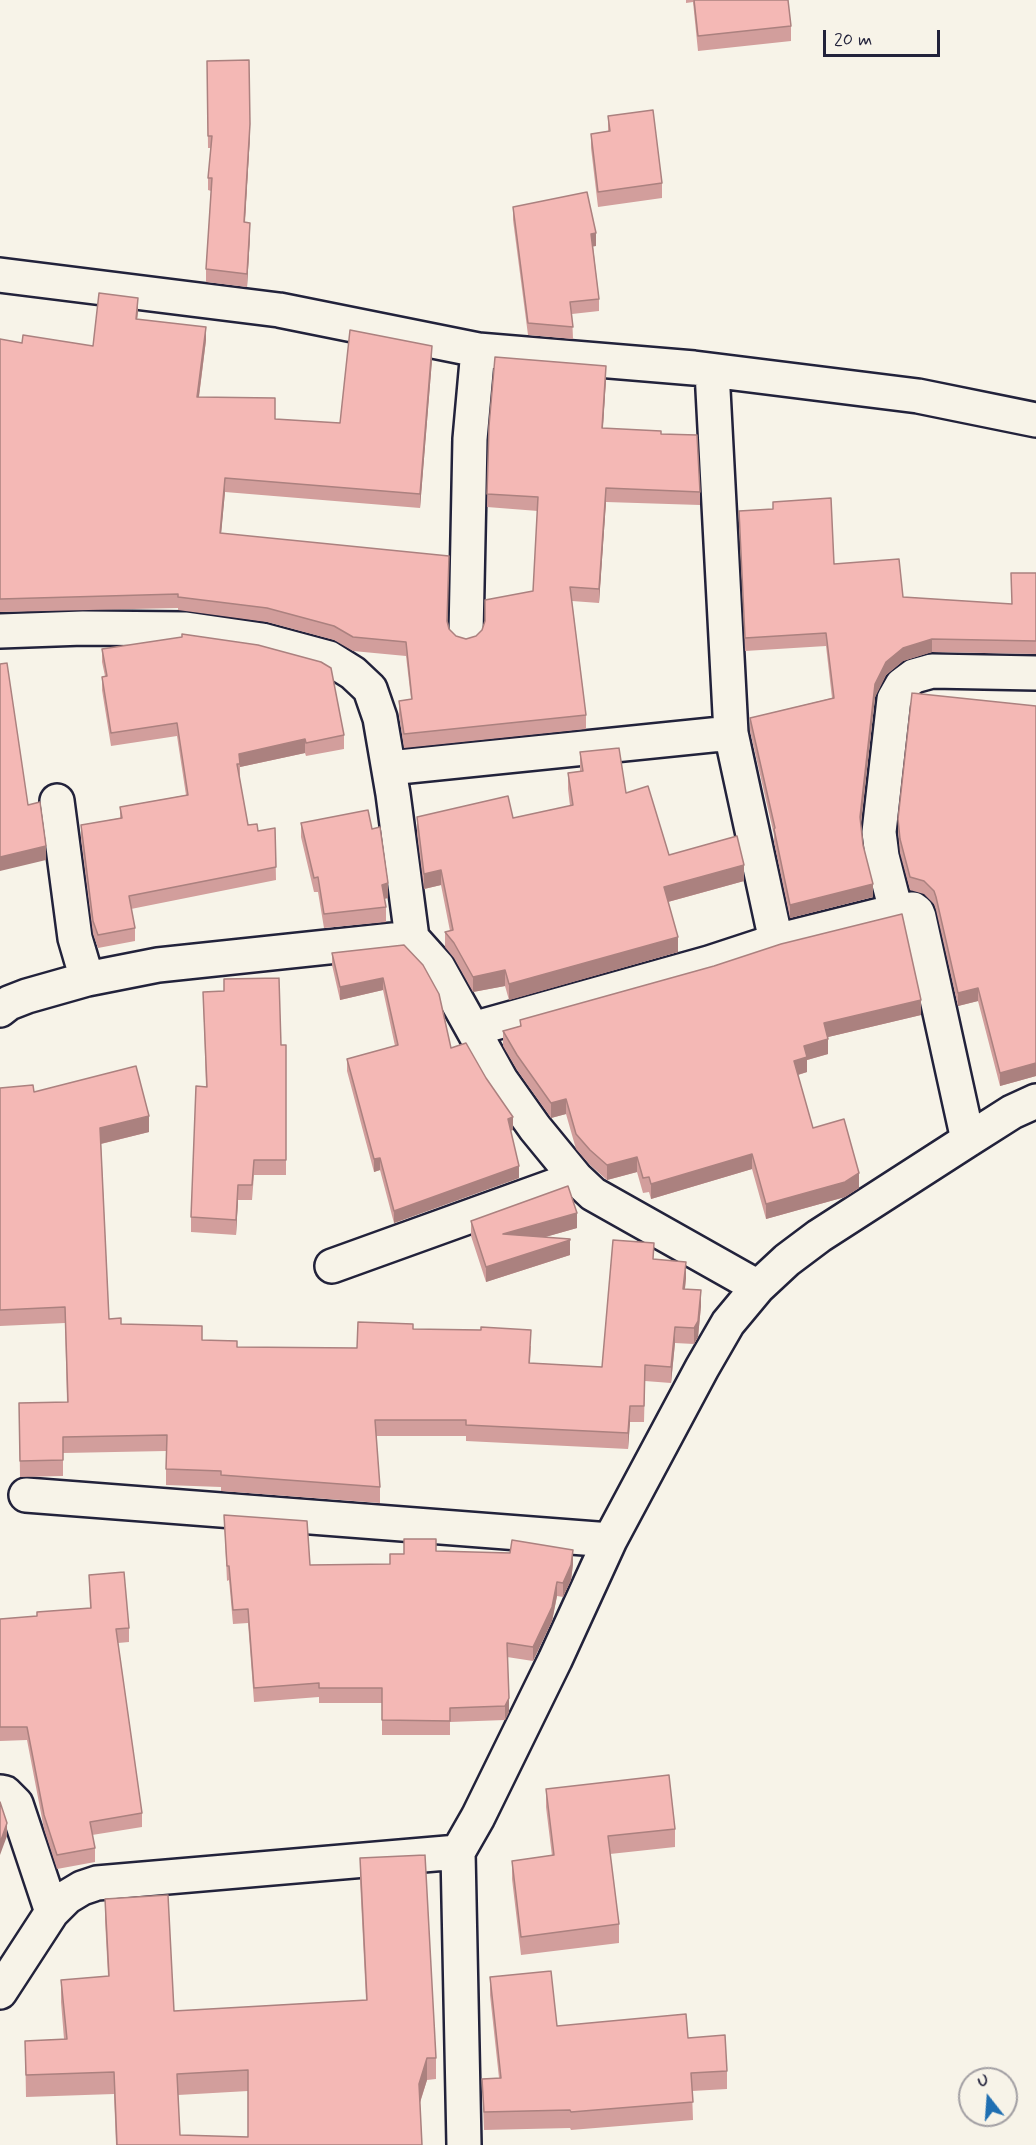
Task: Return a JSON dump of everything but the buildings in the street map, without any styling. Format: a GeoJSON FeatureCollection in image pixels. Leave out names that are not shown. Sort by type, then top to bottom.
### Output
{"type":"FeatureCollection","features":[{"type":"Feature","properties":{"kind":"street"},"geometry":{"type":"LineString","coordinates":[[0,275],[279,310],[478,350],[637,362],[918,396],[1036,420]]}},
{"type":"Feature","properties":{"kind":"street"},"geometry":{"type":"LineString","coordinates":[[466,634],[470,439],[478,350]]}},
{"type":"Feature","properties":{"kind":"street"},"geometry":{"type":"LineString","coordinates":[[712,371],[731,733],[776,941]]}},
{"type":"Feature","properties":{"kind":"street"},"geometry":{"type":"LineString","coordinates":[[0,630],[186,629],[262,640],[329,658],[353,673],[370,689],[380,718],[412,938],[438,967],[501,1080],[535,1128],[592,1194],[758,1287]]}},
{"type":"Feature","properties":{"kind":"street"},"geometry":{"type":"LineString","coordinates":[[896,911],[882,856],[879,832],[894,699],[902,685],[914,676],[932,671],[1036,673]]}},
{"type":"Feature","properties":{"kind":"street"},"geometry":{"type":"LineString","coordinates":[[389,768],[731,733]]}},
{"type":"Feature","properties":{"kind":"street"},"geometry":{"type":"LineString","coordinates":[[57,801],[75,939],[87,979]]}},
{"type":"Feature","properties":{"kind":"street"},"geometry":{"type":"LineString","coordinates":[[473,1029],[709,963],[776,941],[896,911],[913,909],[920,917],[968,1140]]}},
{"type":"Feature","properties":{"kind":"street"},"geometry":{"type":"LineString","coordinates":[[0,1010],[9,1003],[27,996],[87,979],[158,965],[412,938]]}},
{"type":"Feature","properties":{"kind":"street"},"geometry":{"type":"LineString","coordinates":[[464,2145],[458,1852],[478,1817],[555,1660],[610,1540],[723,1332],[758,1287],[787,1260],[819,1236],[1012,1112],[1036,1101]]}},
{"type":"Feature","properties":{"kind":"street"},"geometry":{"type":"LineString","coordinates":[[332,1266],[576,1178]]}},
{"type":"Feature","properties":{"kind":"street"},"geometry":{"type":"LineString","coordinates":[[26,1495],[610,1540]]}},
{"type":"Feature","properties":{"kind":"street"},"geometry":{"type":"LineString","coordinates":[[0,1792],[5,1793],[16,1804],[52,1912]]}},
{"type":"Feature","properties":{"kind":"street"},"geometry":{"type":"LineString","coordinates":[[0,1992],[52,1912],[68,1897],[82,1888],[97,1883],[458,1852]]}}]}
